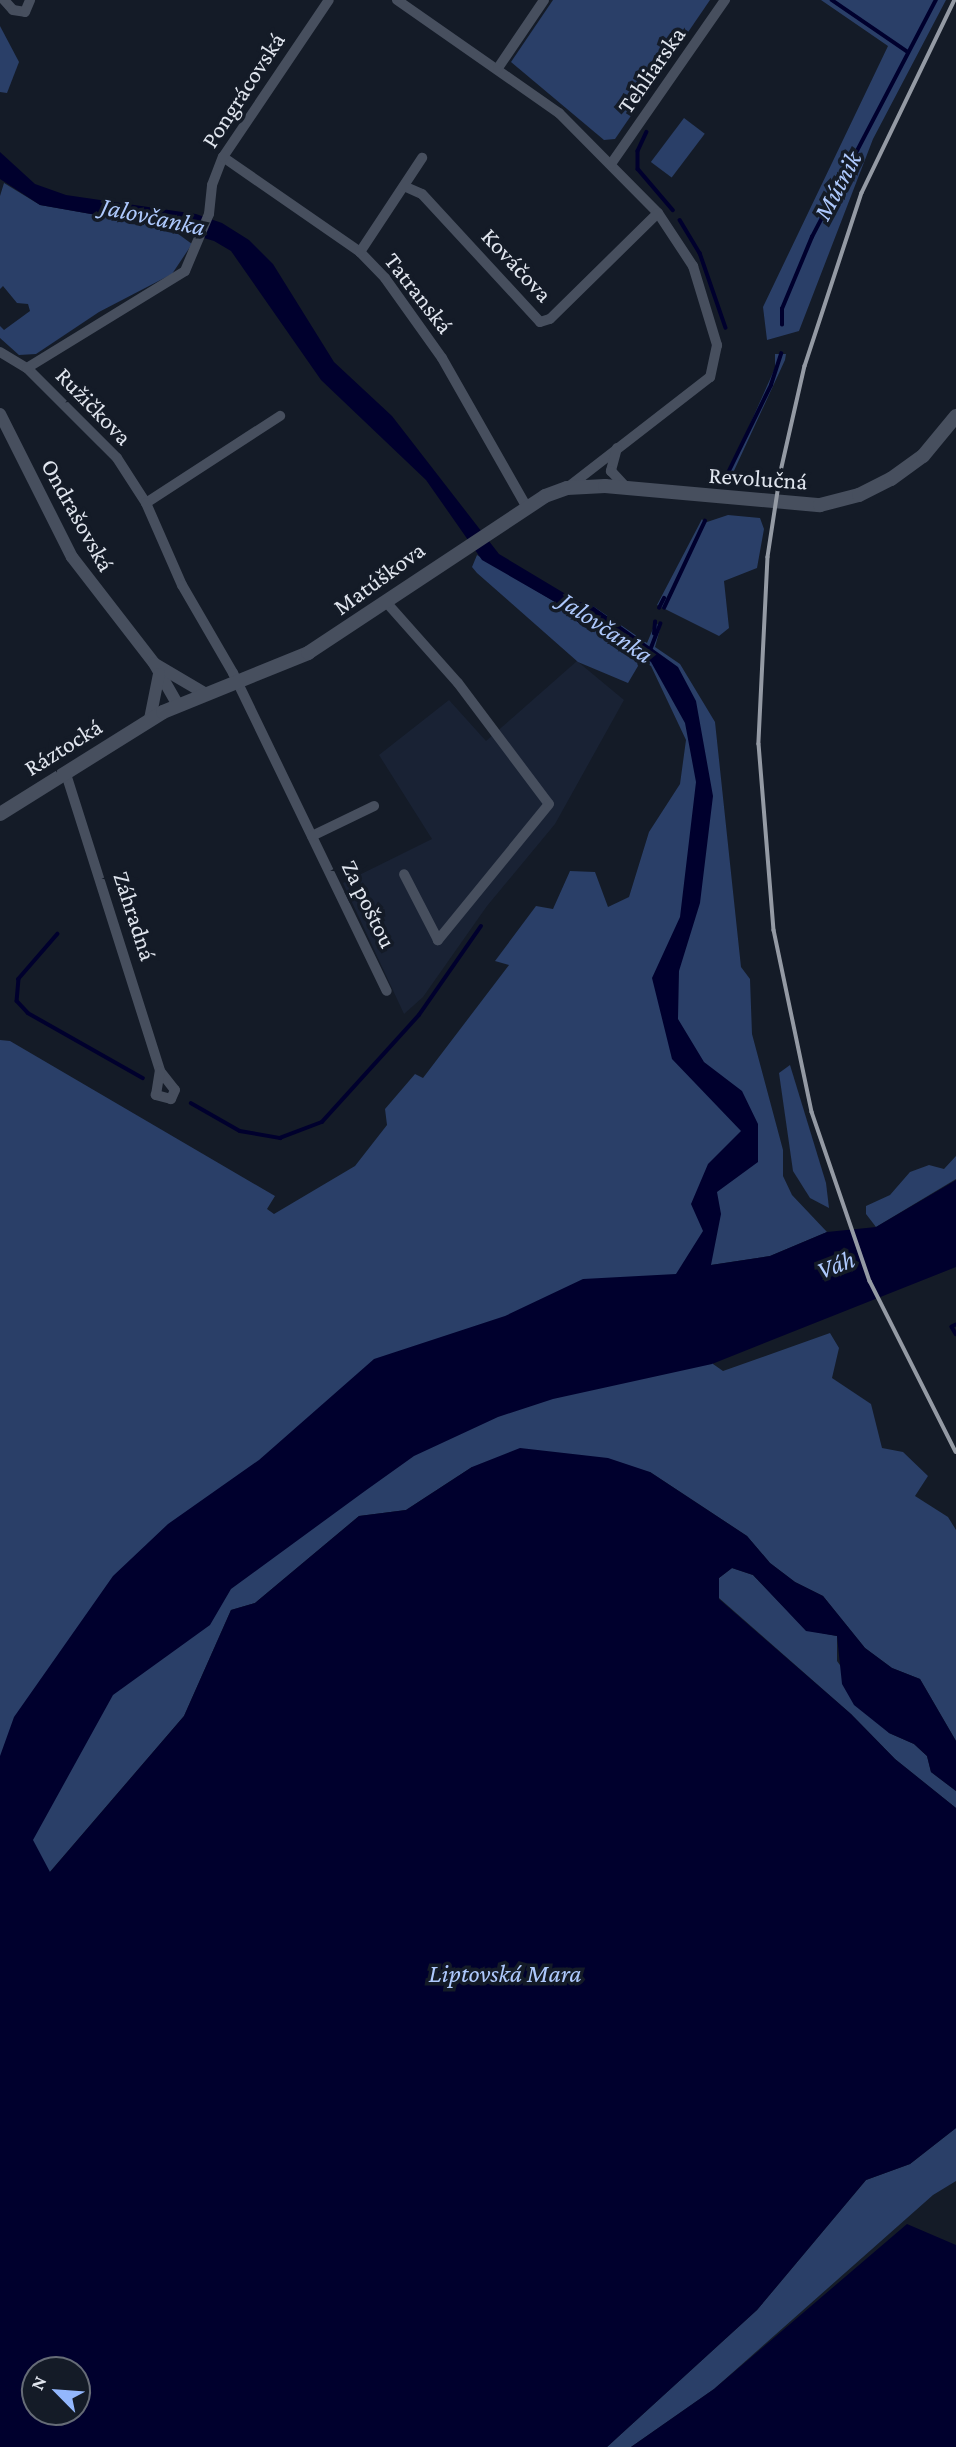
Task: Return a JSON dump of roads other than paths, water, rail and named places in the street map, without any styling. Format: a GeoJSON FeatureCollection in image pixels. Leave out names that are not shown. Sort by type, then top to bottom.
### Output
{"type":"FeatureCollection","features":[{"type":"Feature","properties":{"kind":"main road","name":"Revolučná"},"geometry":{"type":"LineString","coordinates":[[567,488],[628,488],[795,506],[844,500],[874,489],[907,468],[956,416]]}},
{"type":"Feature","properties":{"kind":"main road","name":"Matúškova"},"geometry":{"type":"LineString","coordinates":[[150,719],[178,705],[238,684],[308,653],[489,529],[526,506],[567,488]]}},
{"type":"Feature","properties":{"kind":"main road","name":"Ráztocká"},"geometry":{"type":"LineString","coordinates":[[0,814],[150,719]]}},
{"type":"Feature","properties":{"kind":"street"},"geometry":{"type":"LineString","coordinates":[[4,0],[13,10],[25,12],[30,0]]}},
{"type":"Feature","properties":{"kind":"street","name":"Pongrácovská"},"geometry":{"type":"LineString","coordinates":[[27,368],[104,318],[175,281],[199,243],[209,214],[212,185],[223,157],[330,0]]}},
{"type":"Feature","properties":{"kind":"street"},"geometry":{"type":"LineString","coordinates":[[397,0],[552,107],[658,213]]}},
{"type":"Feature","properties":{"kind":"street"},"geometry":{"type":"LineString","coordinates":[[498,68],[544,0]]}},
{"type":"Feature","properties":{"kind":"street","name":"Tehliarska"},"geometry":{"type":"LineString","coordinates":[[611,164],[726,0]]}},
{"type":"Feature","properties":{"kind":"street","name":"Tatranská"},"geometry":{"type":"LineString","coordinates":[[223,157],[360,252],[420,322],[526,506]]}},
{"type":"Feature","properties":{"kind":"street"},"geometry":{"type":"LineString","coordinates":[[360,252],[406,187],[422,158]]}},
{"type":"Feature","properties":{"kind":"street","name":"Kováčova"},"geometry":{"type":"LineString","coordinates":[[406,187],[422,194],[540,321],[550,319],[658,213]]}},
{"type":"Feature","properties":{"kind":"street","name":"Matúškova"},"geometry":{"type":"LineString","coordinates":[[567,488],[618,445],[706,382],[717,355],[693,266],[658,213]]}},
{"type":"Feature","properties":{"kind":"street","name":"Ružičkova"},"geometry":{"type":"LineString","coordinates":[[0,352],[27,368],[117,458],[146,503],[182,585],[238,684]]}},
{"type":"Feature","properties":{"kind":"street","name":"Ondrašovská"},"geometry":{"type":"LineString","coordinates":[[0,414],[4,430],[72,557],[157,668],[178,705]]}},
{"type":"Feature","properties":{"kind":"street"},"geometry":{"type":"LineString","coordinates":[[146,503],[280,416]]}},
{"type":"Feature","properties":{"kind":"street"},"geometry":{"type":"LineString","coordinates":[[618,445],[611,471],[628,488]]}},
{"type":"Feature","properties":{"kind":"street"},"geometry":{"type":"LineString","coordinates":[[386,602],[458,683],[549,804],[438,940],[404,874]]}},
{"type":"Feature","properties":{"kind":"street"},"geometry":{"type":"LineString","coordinates":[[150,719],[157,668]]}},
{"type":"Feature","properties":{"kind":"street","name":"Ondrašovská"},"geometry":{"type":"LineString","coordinates":[[157,668],[205,694]]}},
{"type":"Feature","properties":{"kind":"street","name":"Za poštou"},"geometry":{"type":"LineString","coordinates":[[238,684],[387,991]]}},
{"type":"Feature","properties":{"kind":"street","name":"Záhradná"},"geometry":{"type":"LineString","coordinates":[[66,774],[160,1071]]}},
{"type":"Feature","properties":{"kind":"street"},"geometry":{"type":"LineString","coordinates":[[312,836],[374,806]]}},
{"type":"Feature","properties":{"kind":"water","name":"Liptovská Mara"},"geometry":{"type":"Polygon","coordinates":[[[0,152],[35,184],[66,195],[196,214],[222,223],[249,240],[273,264],[334,362],[392,416],[499,554],[579,602],[590,604],[678,667],[696,701],[713,796],[700,903],[679,971],[678,1019],[704,1062],[742,1091],[758,1124],[758,1162],[717,1192],[721,1214],[711,1265],[770,1256],[827,1232],[876,1227],[956,1180],[956,1267],[712,1364],[553,1399],[498,1417],[414,1456],[365,1491],[231,1589],[210,1625],[113,1695],[33,1840],[50,1872],[184,1716],[231,1610],[255,1603],[359,1516],[406,1510],[472,1467],[520,1448],[608,1458],[650,1472],[747,1536],[770,1563],[795,1582],[823,1596],[865,1648],[892,1668],[920,1679],[956,1741],[956,1791],[931,1772],[927,1756],[914,1744],[889,1733],[854,1705],[842,1684],[837,1636],[806,1631],[753,1575],[732,1568],[719,1578],[719,1599],[851,1714],[895,1759],[956,1808],[956,2128],[910,2164],[866,2180],[757,2310],[607,2447],[0,2447],[0,1756],[14,1717],[113,1576],[168,1524],[259,1460],[374,1359],[505,1316],[583,1279],[676,1274],[703,1231],[691,1204],[708,1164],[741,1131],[672,1059],[652,978],[680,917],[696,782],[685,723],[651,662],[621,642],[580,624],[555,602],[482,560],[426,480],[321,380],[231,251],[214,241],[170,228],[40,205],[0,179],[0,152]]]}},
{"type":"Feature","properties":{"kind":"water"},"geometry":{"type":"Polygon","coordinates":[[[907,2224],[956,2245],[956,2447],[631,2447],[714,2389],[907,2224]]]}},
{"type":"Feature","properties":{"kind":"waterway","name":"Mútnik"},"geometry":{"type":"LineString","coordinates":[[832,0],[908,52]]}},
{"type":"Feature","properties":{"kind":"waterway","name":"Mútnik"},"geometry":{"type":"LineString","coordinates":[[782,325],[782,309],[812,237],[936,0]]}},
{"type":"Feature","properties":{"kind":"waterway"},"geometry":{"type":"LineString","coordinates":[[647,132],[638,151],[638,169],[673,210]]}},
{"type":"Feature","properties":{"kind":"waterway"},"geometry":{"type":"LineString","coordinates":[[680,220],[700,253],[726,328]]}},
{"type":"Feature","properties":{"kind":"waterway","name":"Mútnik"},"geometry":{"type":"LineString","coordinates":[[726,477],[771,385],[781,354]]}},
{"type":"Feature","properties":{"kind":"waterway","name":"Mútnik"},"geometry":{"type":"LineString","coordinates":[[664,608],[705,521]]}},
{"type":"Feature","properties":{"kind":"waterway"},"geometry":{"type":"LineString","coordinates":[[659,608],[664,598]]}},
{"type":"Feature","properties":{"kind":"waterway","name":"Mútnik"},"geometry":{"type":"LineString","coordinates":[[654,634],[655,622]]}},
{"type":"Feature","properties":{"kind":"waterway","name":"Mútnik"},"geometry":{"type":"LineString","coordinates":[[651,648],[660,624]]}},
{"type":"Feature","properties":{"kind":"waterway"},"geometry":{"type":"LineString","coordinates":[[191,1103],[240,1131],[280,1138],[322,1122],[419,1015],[481,926]]}},
{"type":"Feature","properties":{"kind":"waterway"},"geometry":{"type":"LineString","coordinates":[[58,934],[19,979],[17,1001],[28,1013],[143,1078]]}},
{"type":"Feature","properties":{"kind":"waterway"},"geometry":{"type":"LineString","coordinates":[[956,1325],[952,1327],[956,1334]]}},
{"type":"Feature","properties":{"kind":"railway"},"geometry":{"type":"LineString","coordinates":[[955,0],[862,193],[805,366],[781,472],[768,557],[759,744],[774,930],[812,1112],[870,1281],[956,1452]]}},
{"type":"Feature","properties":{"kind":"water label","name":"Jalovčanka"},"geometry":{"type":"Point","coordinates":[153,217]}},
{"type":"Feature","properties":{"kind":"water label","name":"Jalovčanka"},"geometry":{"type":"Point","coordinates":[606,628]}},
{"type":"Feature","properties":{"kind":"water label","name":"Váh"},"geometry":{"type":"Point","coordinates":[836,1265]}}]}
